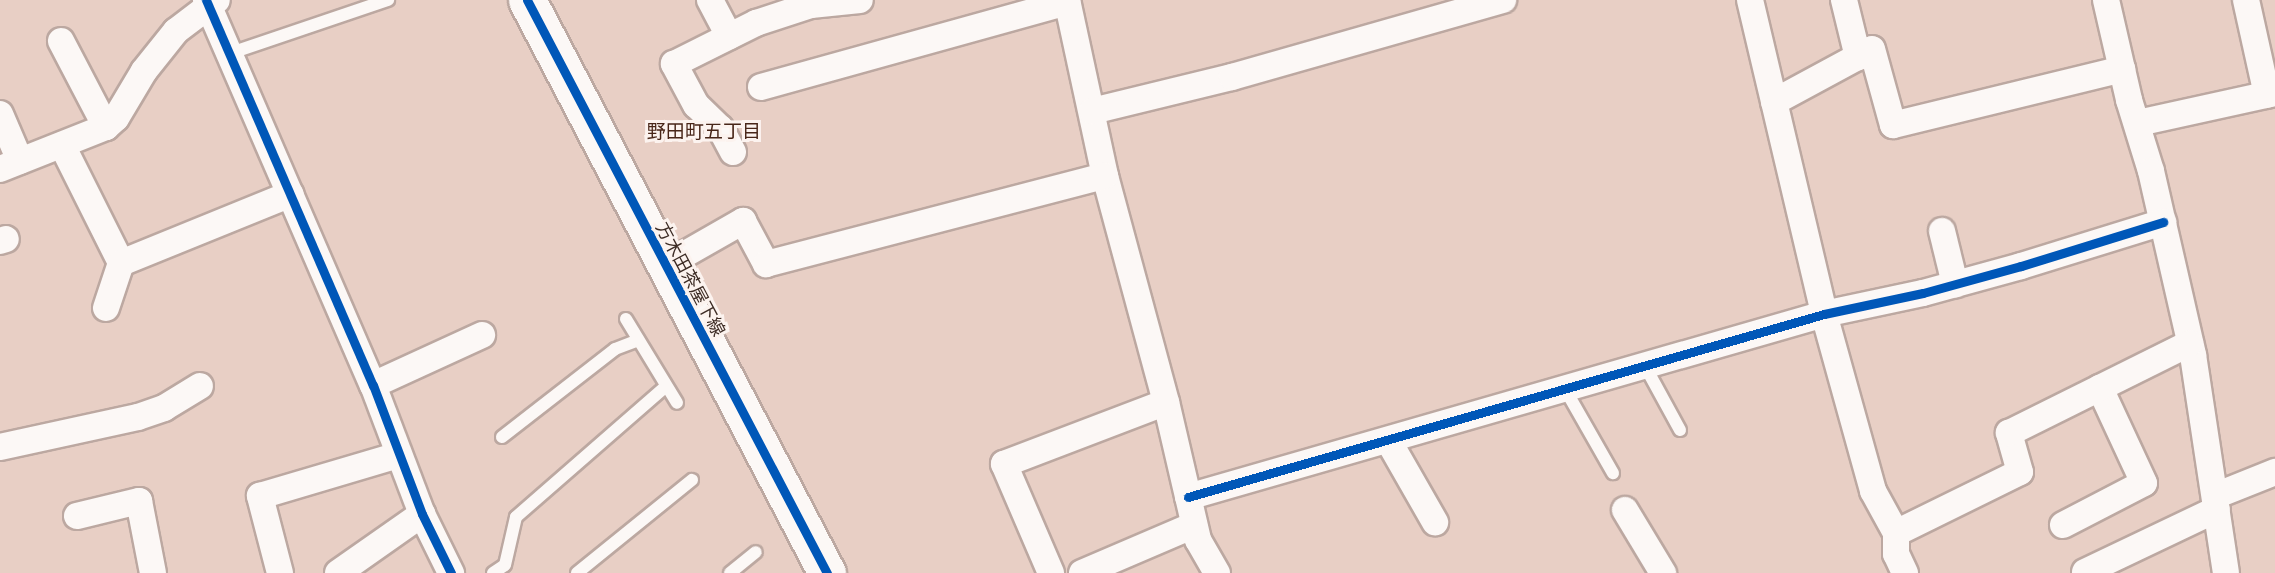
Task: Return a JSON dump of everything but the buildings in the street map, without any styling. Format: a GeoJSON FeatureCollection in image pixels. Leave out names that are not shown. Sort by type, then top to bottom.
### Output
{"type":"FeatureCollection","features":[{"type":"Feature","properties":{"kind":"street","name":"方木田茶屋下線"},"geometry":{"type":"LineString","coordinates":[[527,0],[827,573]]}},
{"type":"Feature","properties":{"kind":"street"},"geometry":{"type":"LineString","coordinates":[[710,0],[729,36]]}},
{"type":"Feature","properties":{"kind":"street"},"geometry":{"type":"LineString","coordinates":[[733,152],[720,128],[696,105],[674,64],[729,36],[766,9],[860,0]]}},
{"type":"Feature","properties":{"kind":"street"},"geometry":{"type":"LineString","coordinates":[[1092,111],[1232,77],[1503,0]]}},
{"type":"Feature","properties":{"kind":"street"},"geometry":{"type":"LineString","coordinates":[[1750,0],[1824,314],[1873,491],[1896,533],[1896,554],[1905,573]]}},
{"type":"Feature","properties":{"kind":"street"},"geometry":{"type":"LineString","coordinates":[[1844,0],[1858,57]]}},
{"type":"Feature","properties":{"kind":"street"},"geometry":{"type":"LineString","coordinates":[[2106,0],[2163,222],[2190,343],[2226,573]]}},
{"type":"Feature","properties":{"kind":"street"},"geometry":{"type":"LineString","coordinates":[[2138,123],[2271,94],[2246,0]]}},
{"type":"Feature","properties":{"kind":"street"},"geometry":{"type":"LineString","coordinates":[[761,87],[1067,1],[1105,176],[1167,402],[1194,525],[1198,540],[1217,573]]}},
{"type":"Feature","properties":{"kind":"street"},"geometry":{"type":"LineString","coordinates":[[0,114],[10,165],[106,127],[116,118],[144,71],[176,30],[211,2],[373,385],[422,514],[451,573]]}},
{"type":"Feature","properties":{"kind":"street"},"geometry":{"type":"LineString","coordinates":[[61,41],[106,127]]}},
{"type":"Feature","properties":{"kind":"street"},"geometry":{"type":"LineString","coordinates":[[1774,102],[1872,49],[1893,125],[2122,69]]}},
{"type":"Feature","properties":{"kind":"street"},"geometry":{"type":"LineString","coordinates":[[62,145],[121,263],[106,308]]}},
{"type":"Feature","properties":{"kind":"street"},"geometry":{"type":"LineString","coordinates":[[666,265],[743,221],[766,264],[1105,176]]}},
{"type":"Feature","properties":{"kind":"street"},"geometry":{"type":"LineString","coordinates":[[121,263],[291,194]]}},
{"type":"Feature","properties":{"kind":"street"},"geometry":{"type":"LineString","coordinates":[[1188,497],[1824,314],[1955,284],[2163,222]]}},
{"type":"Feature","properties":{"kind":"street"},"geometry":{"type":"LineString","coordinates":[[1942,231],[1955,284]]}},
{"type":"Feature","properties":{"kind":"street"},"geometry":{"type":"LineString","coordinates":[[373,385],[482,335]]}},
{"type":"Feature","properties":{"kind":"street"},"geometry":{"type":"LineString","coordinates":[[1896,533],[2020,472],[2009,433],[2190,343]]}},
{"type":"Feature","properties":{"kind":"street"},"geometry":{"type":"LineString","coordinates":[[0,447],[138,417],[164,408],[200,386]]}},
{"type":"Feature","properties":{"kind":"street"},"geometry":{"type":"LineString","coordinates":[[2063,525],[2144,483],[2100,388]]}},
{"type":"Feature","properties":{"kind":"street"},"geometry":{"type":"LineString","coordinates":[[1051,573],[1004,464],[1167,402]]}},
{"type":"Feature","properties":{"kind":"street"},"geometry":{"type":"LineString","coordinates":[[1388,440],[1435,522]]}},
{"type":"Feature","properties":{"kind":"street"},"geometry":{"type":"LineString","coordinates":[[280,573],[260,496],[398,455]]}},
{"type":"Feature","properties":{"kind":"street"},"geometry":{"type":"LineString","coordinates":[[2085,572],[2275,472]]}},
{"type":"Feature","properties":{"kind":"street"},"geometry":{"type":"LineString","coordinates":[[77,516],[139,501],[153,573]]}},
{"type":"Feature","properties":{"kind":"street"},"geometry":{"type":"LineString","coordinates":[[1625,510],[1662,573]]}},
{"type":"Feature","properties":{"kind":"street"},"geometry":{"type":"LineString","coordinates":[[338,573],[422,514]]}},
{"type":"Feature","properties":{"kind":"street"},"geometry":{"type":"LineString","coordinates":[[1082,573],[1194,525]]}},
{"type":"Feature","properties":{"kind":"lane"},"geometry":{"type":"LineString","coordinates":[[231,53],[388,0]]}},
{"type":"Feature","properties":{"kind":"lane"},"geometry":{"type":"LineString","coordinates":[[626,318],[677,403]]}},
{"type":"Feature","properties":{"kind":"lane"},"geometry":{"type":"LineString","coordinates":[[502,437],[615,349],[638,340]]}},
{"type":"Feature","properties":{"kind":"lane"},"geometry":{"type":"LineString","coordinates":[[1645,366],[1680,430]]}},
{"type":"Feature","properties":{"kind":"lane"},"geometry":{"type":"LineString","coordinates":[[493,573],[508,569],[516,517],[666,386]]}},
{"type":"Feature","properties":{"kind":"lane"},"geometry":{"type":"LineString","coordinates":[[1565,389],[1613,473]]}},
{"type":"Feature","properties":{"kind":"lane"},"geometry":{"type":"LineString","coordinates":[[577,573],[692,480]]}},
{"type":"Feature","properties":{"kind":"lane"},"geometry":{"type":"LineString","coordinates":[[730,573],[756,552]]}},
{"type":"Feature","properties":{"kind":"cycle path"},"geometry":{"type":"LineString","coordinates":[[206,0],[373,385],[422,514],[451,573]]}},
{"type":"Feature","properties":{"kind":"cycle path"},"geometry":{"type":"LineString","coordinates":[[527,0],[827,573]]}},
{"type":"Feature","properties":{"kind":"cycle path"},"geometry":{"type":"LineString","coordinates":[[1188,497],[1824,314],[1923,293],[2021,266],[2163,222]]}},
{"type":"Feature","properties":{"kind":"district","name":"野田町五丁目"},"geometry":{"type":"Point","coordinates":[704,132]}}]}
